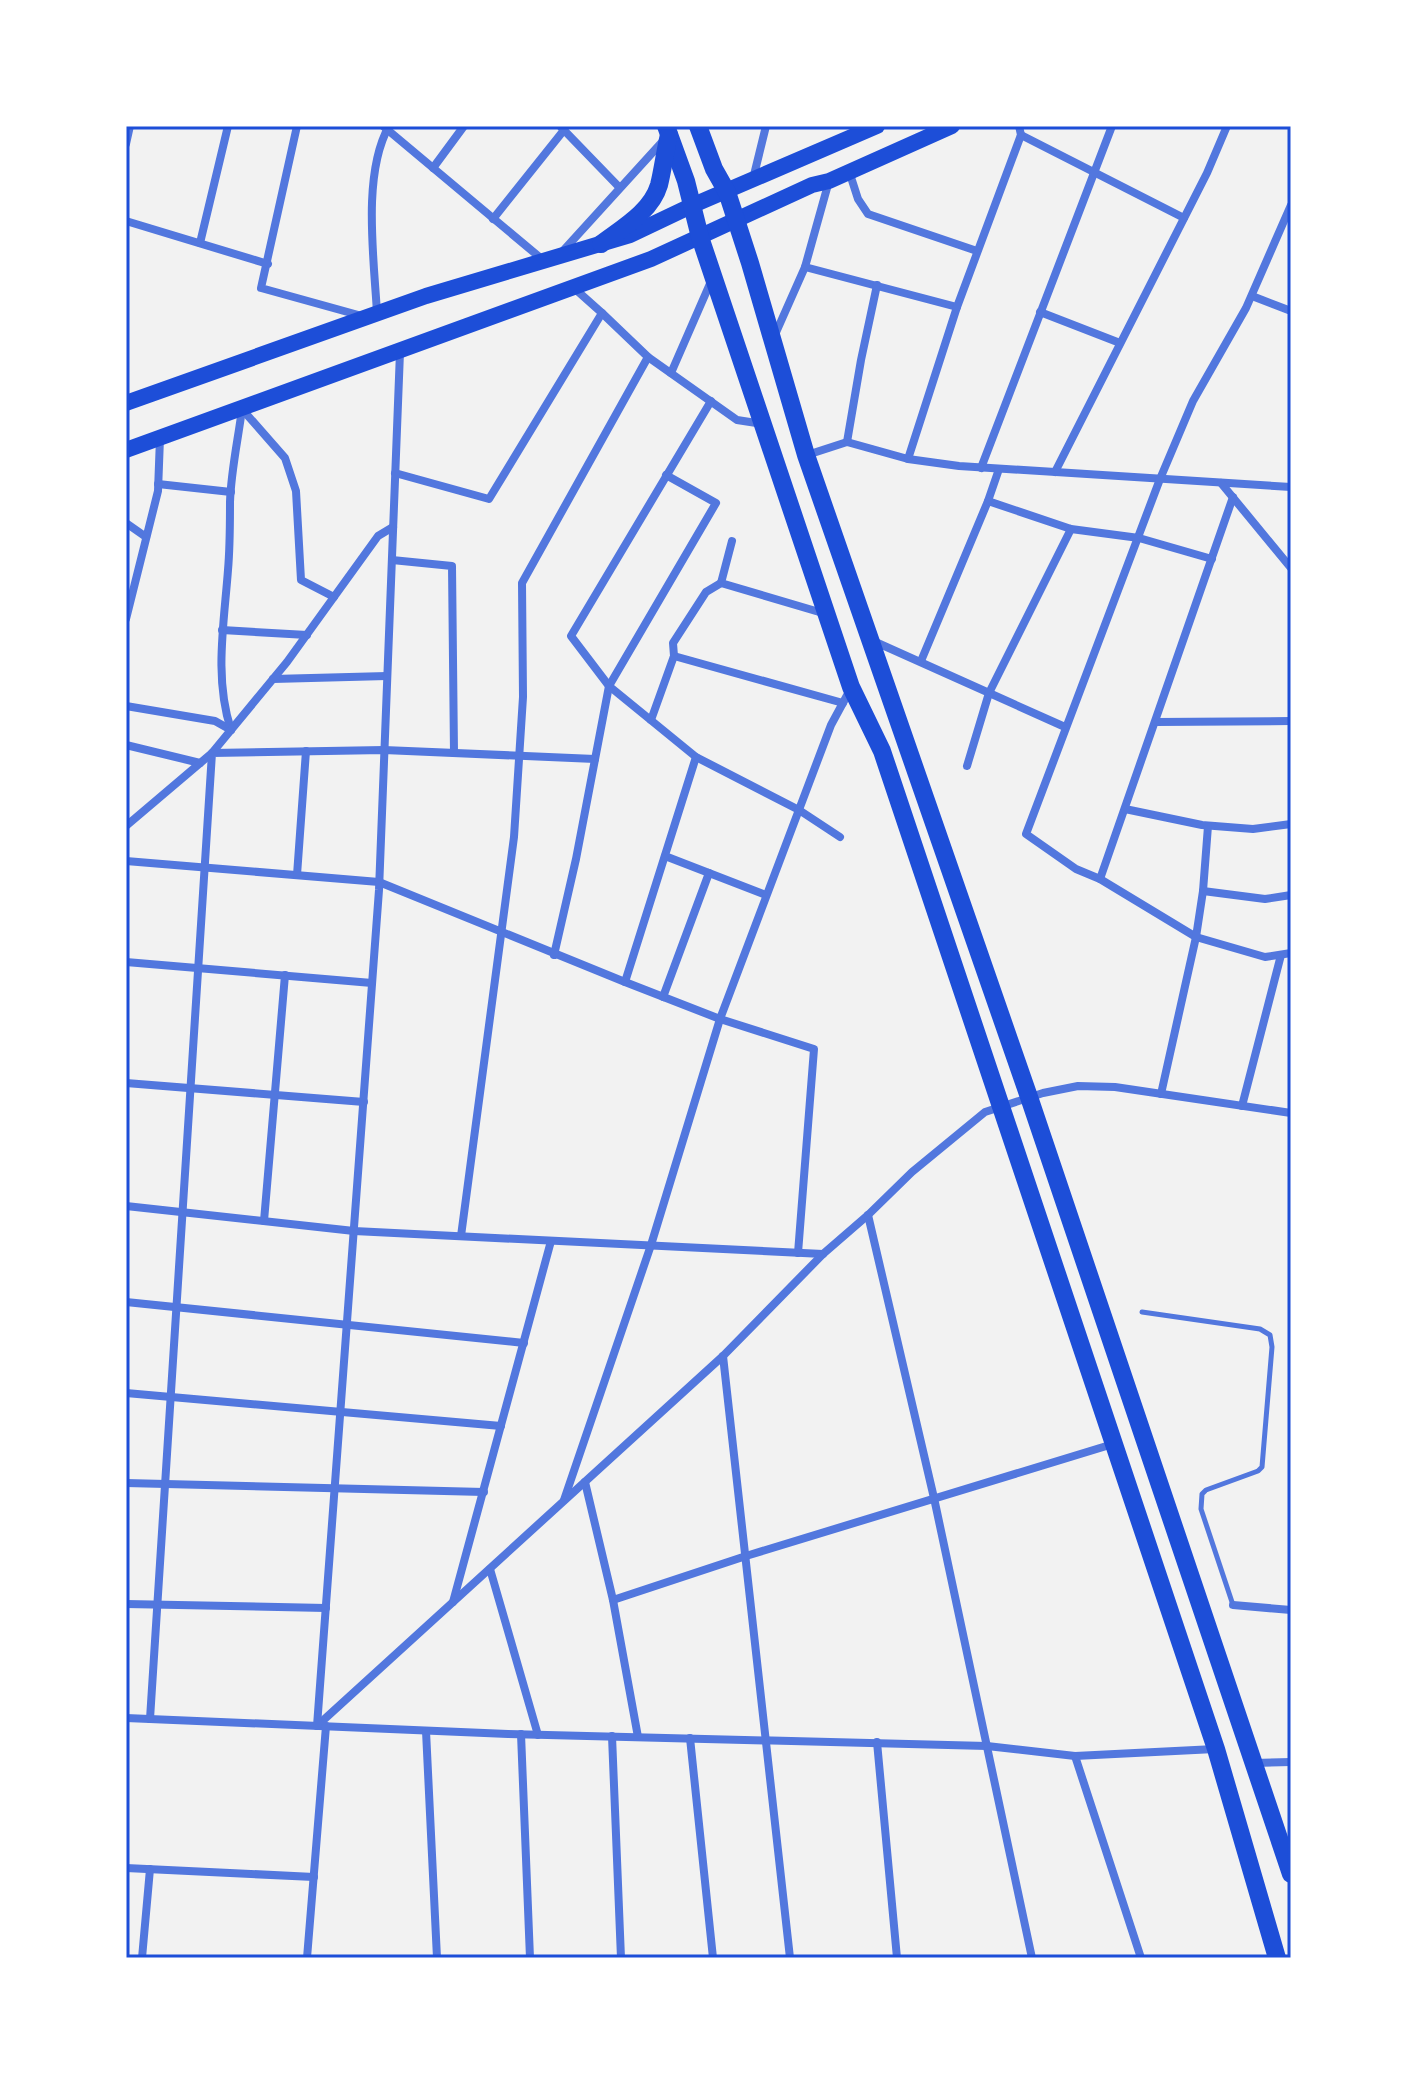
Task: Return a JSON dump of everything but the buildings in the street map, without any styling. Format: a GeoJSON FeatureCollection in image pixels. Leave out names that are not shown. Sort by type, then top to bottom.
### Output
{"type":"FeatureCollection","features":[{"type":"Feature","properties":{"kind":"main road"},"geometry":{"type":"LineString","coordinates":[[698,126],[714,169],[727,192],[806,455],[1029,1097],[1291,1874]]}},
{"type":"Feature","properties":{"kind":"main road"},"geometry":{"type":"LineString","coordinates":[[126,403],[371,316],[630,235],[875,126]]}},
{"type":"Feature","properties":{"kind":"main road"},"geometry":{"type":"LineString","coordinates":[[126,450],[651,259],[812,185],[829,181],[952,126]]}},
{"type":"Feature","properties":{"kind":"main road"},"geometry":{"type":"LineString","coordinates":[[668,130],[700,237],[827,615],[847,695],[882,751],[1216,1749],[1277,1958]]}},
{"type":"Feature","properties":{"kind":"main road"},"geometry":{"type":"LineString","coordinates":[[601,244],[649,204],[658,187],[668,130]]}},
{"type":"Feature","properties":{"kind":"street"},"geometry":{"type":"LineString","coordinates":[[126,144],[130,126]]}},
{"type":"Feature","properties":{"kind":"street"},"geometry":{"type":"LineString","coordinates":[[200,243],[228,126]]}},
{"type":"Feature","properties":{"kind":"street"},"geometry":{"type":"LineString","coordinates":[[297,126],[261,288],[371,316],[374,183],[386,127],[493,219],[551,259],[668,130]]}},
{"type":"Feature","properties":{"kind":"street"},"geometry":{"type":"LineString","coordinates":[[433,168],[464,126]]}},
{"type":"Feature","properties":{"kind":"street"},"geometry":{"type":"LineString","coordinates":[[752,181],[766,126]]}},
{"type":"Feature","properties":{"kind":"street"},"geometry":{"type":"LineString","coordinates":[[981,468],[1112,126]]}},
{"type":"Feature","properties":{"kind":"street"},"geometry":{"type":"LineString","coordinates":[[1055,472],[1184,218],[1227,126]]}},
{"type":"Feature","properties":{"kind":"street"},"geometry":{"type":"LineString","coordinates":[[493,219],[562,128],[619,187]]}},
{"type":"Feature","properties":{"kind":"street"},"geometry":{"type":"LineString","coordinates":[[908,459],[957,307],[1020,131],[1093,173],[1184,218]]}},
{"type":"Feature","properties":{"kind":"street"},"geometry":{"type":"LineString","coordinates":[[849,170],[858,199],[868,214],[977,251]]}},
{"type":"Feature","properties":{"kind":"street"},"geometry":{"type":"LineString","coordinates":[[772,341],[805,267],[829,181]]}},
{"type":"Feature","properties":{"kind":"street"},"geometry":{"type":"LineString","coordinates":[[1291,205],[1252,296],[1193,401],[1160,479],[1026,834],[1076,869],[1100,879],[1196,937],[1265,957],[1291,953]]}},
{"type":"Feature","properties":{"kind":"street"},"geometry":{"type":"LineString","coordinates":[[126,221],[268,264]]}},
{"type":"Feature","properties":{"kind":"street"},"geometry":{"type":"LineString","coordinates":[[805,267],[957,307]]}},
{"type":"Feature","properties":{"kind":"street"},"geometry":{"type":"LineString","coordinates":[[671,373],[713,276]]}},
{"type":"Feature","properties":{"kind":"street"},"geometry":{"type":"LineString","coordinates":[[847,442],[877,285]]}},
{"type":"Feature","properties":{"kind":"street"},"geometry":{"type":"LineString","coordinates":[[573,288],[648,357],[737,420],[763,424]]}},
{"type":"Feature","properties":{"kind":"street"},"geometry":{"type":"LineString","coordinates":[[1252,296],[1291,311]]}},
{"type":"Feature","properties":{"kind":"street"},"geometry":{"type":"LineString","coordinates":[[1040,312],[1120,343]]}},
{"type":"Feature","properties":{"kind":"street"},"geometry":{"type":"LineString","coordinates":[[395,473],[489,499],[602,313]]}},
{"type":"Feature","properties":{"kind":"street"},"geometry":{"type":"LineString","coordinates":[[307,1958],[314,1877],[326,1608],[379,882],[400,352]]}},
{"type":"Feature","properties":{"kind":"street"},"geometry":{"type":"LineString","coordinates":[[461,1236],[514,837],[523,697],[522,583],[648,357]]}},
{"type":"Feature","properties":{"kind":"street"},"geometry":{"type":"LineString","coordinates":[[711,401],[571,636],[609,686],[696,757],[799,810],[840,837]]}},
{"type":"Feature","properties":{"kind":"street"},"geometry":{"type":"LineString","coordinates":[[231,730],[224,708],[221,676],[222,630],[231,529],[231,492],[242,409]]}},
{"type":"Feature","properties":{"kind":"street"},"geometry":{"type":"LineString","coordinates":[[242,409],[285,458],[296,491],[301,580],[334,597]]}},
{"type":"Feature","properties":{"kind":"street"},"geometry":{"type":"LineString","coordinates":[[126,619],[158,484],[160,438]]}},
{"type":"Feature","properties":{"kind":"street"},"geometry":{"type":"LineString","coordinates":[[806,455],[847,442],[908,459],[981,468],[1291,487]]}},
{"type":"Feature","properties":{"kind":"street"},"geometry":{"type":"LineString","coordinates":[[921,661],[999,469]]}},
{"type":"Feature","properties":{"kind":"street"},"geometry":{"type":"LineString","coordinates":[[554,955],[609,686],[716,503],[666,475]]}},
{"type":"Feature","properties":{"kind":"street"},"geometry":{"type":"LineString","coordinates":[[1221,483],[1291,568]]}},
{"type":"Feature","properties":{"kind":"street"},"geometry":{"type":"LineString","coordinates":[[158,484],[231,492]]}},
{"type":"Feature","properties":{"kind":"street"},"geometry":{"type":"LineString","coordinates":[[1100,879],[1233,497]]}},
{"type":"Feature","properties":{"kind":"street"},"geometry":{"type":"LineString","coordinates":[[988,501],[1071,529],[1139,538],[1212,559]]}},
{"type":"Feature","properties":{"kind":"street"},"geometry":{"type":"LineString","coordinates":[[126,523],[146,537]]}},
{"type":"Feature","properties":{"kind":"street"},"geometry":{"type":"LineString","coordinates":[[126,826],[212,753],[307,635],[378,536],[393,527]]}},
{"type":"Feature","properties":{"kind":"street"},"geometry":{"type":"LineString","coordinates":[[967,766],[989,693],[1071,529]]}},
{"type":"Feature","properties":{"kind":"street"},"geometry":{"type":"LineString","coordinates":[[651,720],[674,656],[673,643],[706,592],[721,583],[732,541]]}},
{"type":"Feature","properties":{"kind":"street"},"geometry":{"type":"LineString","coordinates":[[392,560],[452,566],[454,753]]}},
{"type":"Feature","properties":{"kind":"street"},"geometry":{"type":"LineString","coordinates":[[721,583],[827,615]]}},
{"type":"Feature","properties":{"kind":"street"},"geometry":{"type":"LineString","coordinates":[[222,630],[307,635]]}},
{"type":"Feature","properties":{"kind":"street"},"geometry":{"type":"LineString","coordinates":[[870,640],[1065,727]]}},
{"type":"Feature","properties":{"kind":"street"},"geometry":{"type":"LineString","coordinates":[[564,1501],[651,1245],[720,1019],[831,725],[847,695],[674,656]]}},
{"type":"Feature","properties":{"kind":"street"},"geometry":{"type":"LineString","coordinates":[[273,679],[387,676]]}},
{"type":"Feature","properties":{"kind":"street"},"geometry":{"type":"LineString","coordinates":[[126,706],[215,721],[231,730]]}},
{"type":"Feature","properties":{"kind":"street"},"geometry":{"type":"LineString","coordinates":[[1156,722],[1291,721]]}},
{"type":"Feature","properties":{"kind":"street"},"geometry":{"type":"LineString","coordinates":[[126,745],[200,763]]}},
{"type":"Feature","properties":{"kind":"street"},"geometry":{"type":"LineString","coordinates":[[212,753],[384,750],[595,759]]}},
{"type":"Feature","properties":{"kind":"street"},"geometry":{"type":"LineString","coordinates":[[297,875],[306,751]]}},
{"type":"Feature","properties":{"kind":"street"},"geometry":{"type":"LineString","coordinates":[[150,1719],[212,753]]}},
{"type":"Feature","properties":{"kind":"street"},"geometry":{"type":"LineString","coordinates":[[625,982],[696,757]]}},
{"type":"Feature","properties":{"kind":"street"},"geometry":{"type":"LineString","coordinates":[[1125,809],[1208,826],[1253,829],[1291,824]]}},
{"type":"Feature","properties":{"kind":"street"},"geometry":{"type":"LineString","coordinates":[[1161,1094],[1196,937],[1208,826]]}},
{"type":"Feature","properties":{"kind":"street"},"geometry":{"type":"LineString","coordinates":[[665,856],[766,895]]}},
{"type":"Feature","properties":{"kind":"street"},"geometry":{"type":"LineString","coordinates":[[126,861],[379,882],[554,955],[720,1019],[814,1049],[798,1253]]}},
{"type":"Feature","properties":{"kind":"street"},"geometry":{"type":"LineString","coordinates":[[663,997],[709,873]]}},
{"type":"Feature","properties":{"kind":"street"},"geometry":{"type":"LineString","coordinates":[[1203,891],[1265,899],[1291,895]]}},
{"type":"Feature","properties":{"kind":"street"},"geometry":{"type":"LineString","coordinates":[[1242,1106],[1281,955]]}},
{"type":"Feature","properties":{"kind":"street"},"geometry":{"type":"LineString","coordinates":[[126,962],[372,983]]}},
{"type":"Feature","properties":{"kind":"street"},"geometry":{"type":"LineString","coordinates":[[264,1221],[285,975]]}},
{"type":"Feature","properties":{"kind":"street"},"geometry":{"type":"LineString","coordinates":[[126,1083],[364,1102]]}},
{"type":"Feature","properties":{"kind":"street"},"geometry":{"type":"LineString","coordinates":[[322,1726],[723,1356],[823,1254],[912,1172],[985,1112],[1029,1097],[1078,1086],[1115,1087],[1291,1113]]}},
{"type":"Feature","properties":{"kind":"street"},"geometry":{"type":"LineString","coordinates":[[126,1206],[354,1231],[823,1254]]}},
{"type":"Feature","properties":{"kind":"street"},"geometry":{"type":"LineString","coordinates":[[868,1215],[934,1498],[1032,1958]]}},
{"type":"Feature","properties":{"kind":"street"},"geometry":{"type":"LineString","coordinates":[[453,1602],[551,1241]]}},
{"type":"Feature","properties":{"kind":"street"},"geometry":{"type":"LineString","coordinates":[[126,1302],[524,1343]]}},
{"type":"Feature","properties":{"kind":"street"},"geometry":{"type":"LineString","coordinates":[[723,1356],[790,1958]]}},
{"type":"Feature","properties":{"kind":"street"},"geometry":{"type":"LineString","coordinates":[[126,1393],[501,1426]]}},
{"type":"Feature","properties":{"kind":"street"},"geometry":{"type":"LineString","coordinates":[[613,1600],[746,1556],[1114,1444]]}},
{"type":"Feature","properties":{"kind":"street"},"geometry":{"type":"LineString","coordinates":[[585,1482],[613,1600],[638,1737]]}},
{"type":"Feature","properties":{"kind":"street"},"geometry":{"type":"LineString","coordinates":[[126,1483],[484,1492]]}},
{"type":"Feature","properties":{"kind":"street"},"geometry":{"type":"LineString","coordinates":[[490,1569],[538,1735]]}},
{"type":"Feature","properties":{"kind":"street"},"geometry":{"type":"LineString","coordinates":[[126,1604],[326,1608]]}},
{"type":"Feature","properties":{"kind":"street"},"geometry":{"type":"LineString","coordinates":[[1233,1605],[1291,1610]]}},
{"type":"Feature","properties":{"kind":"street"},"geometry":{"type":"LineString","coordinates":[[126,1718],[538,1735],[987,1746],[1075,1756],[1216,1749]]}},
{"type":"Feature","properties":{"kind":"street"},"geometry":{"type":"LineString","coordinates":[[426,1731],[437,1958]]}},
{"type":"Feature","properties":{"kind":"street"},"geometry":{"type":"LineString","coordinates":[[521,1734],[530,1958]]}},
{"type":"Feature","properties":{"kind":"street"},"geometry":{"type":"LineString","coordinates":[[612,1736],[621,1958]]}},
{"type":"Feature","properties":{"kind":"street"},"geometry":{"type":"LineString","coordinates":[[690,1738],[713,1958]]}},
{"type":"Feature","properties":{"kind":"street"},"geometry":{"type":"LineString","coordinates":[[877,1742],[897,1958]]}},
{"type":"Feature","properties":{"kind":"street"},"geometry":{"type":"LineString","coordinates":[[1075,1756],[1141,1958]]}},
{"type":"Feature","properties":{"kind":"street"},"geometry":{"type":"LineString","coordinates":[[1254,1763],[1291,1762]]}},
{"type":"Feature","properties":{"kind":"street"},"geometry":{"type":"LineString","coordinates":[[126,1868],[314,1877]]}},
{"type":"Feature","properties":{"kind":"street"},"geometry":{"type":"LineString","coordinates":[[142,1958],[150,1869]]}},
{"type":"Feature","properties":{"kind":"lane"},"geometry":{"type":"LineString","coordinates":[[1142,1312],[1260,1329],[1270,1335],[1272,1347],[1262,1467],[1206,1490],[1201,1500],[1201,1509],[1233,1605]]}}]}
